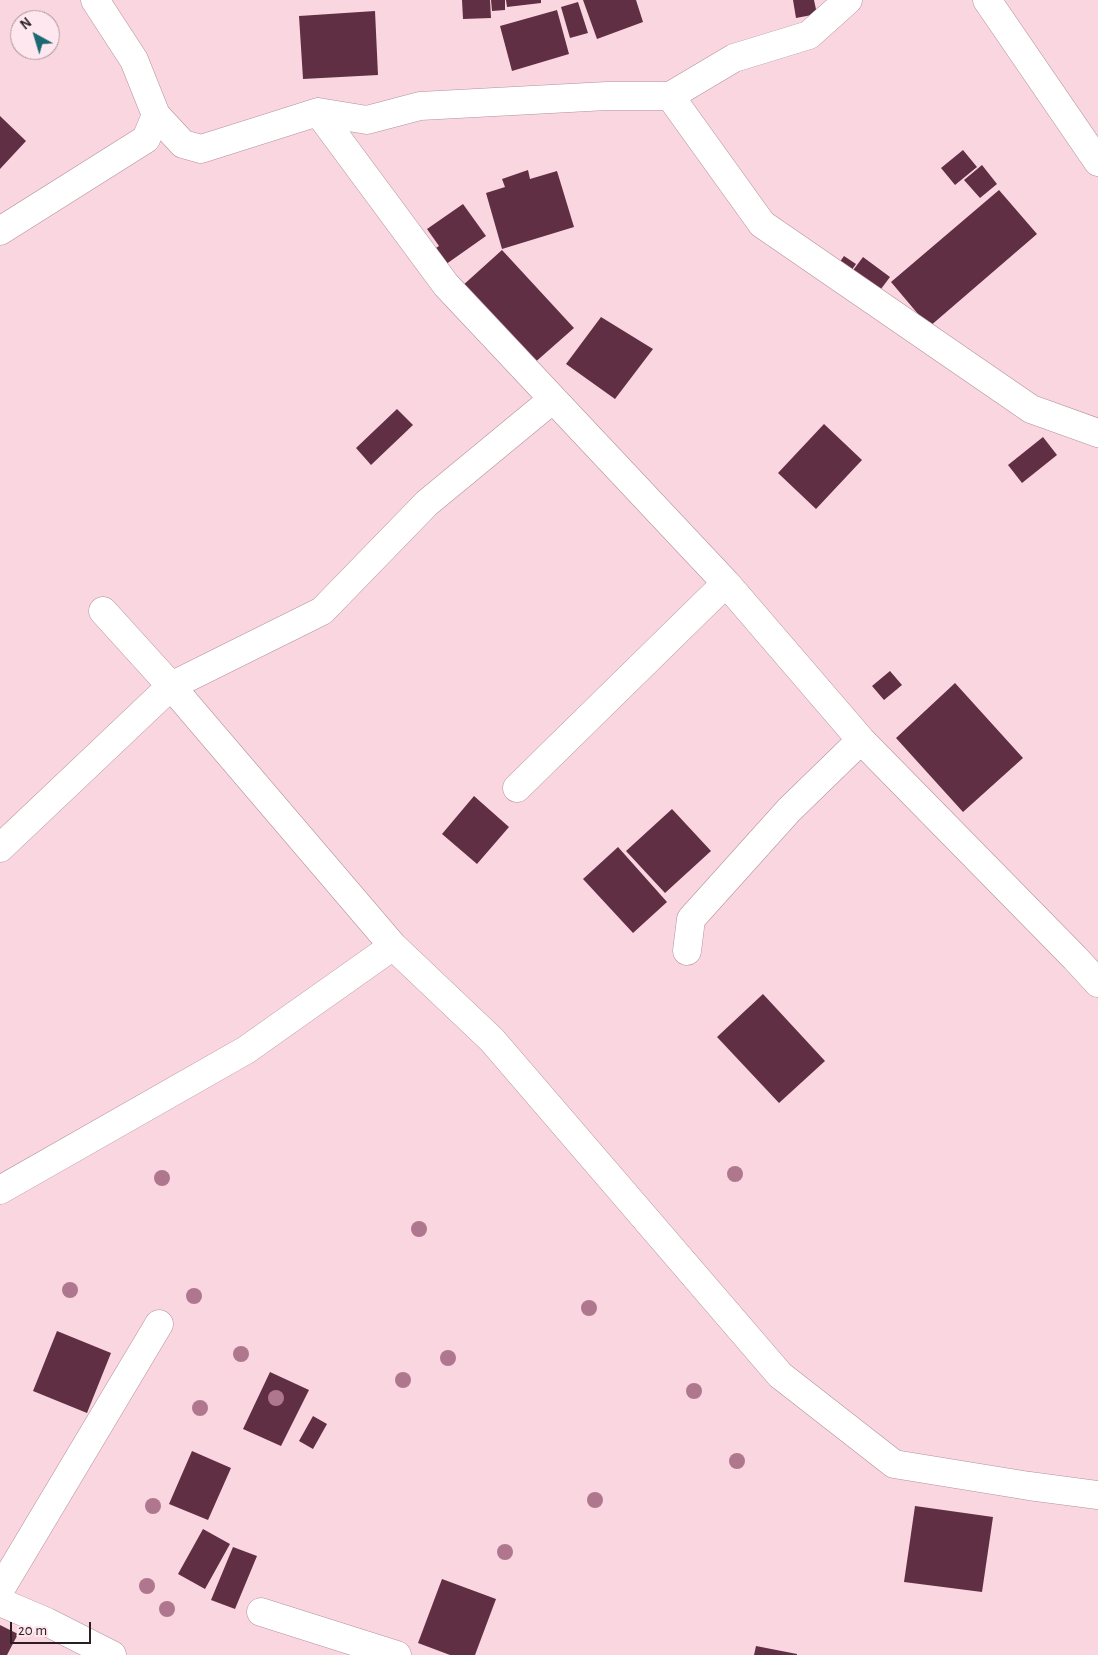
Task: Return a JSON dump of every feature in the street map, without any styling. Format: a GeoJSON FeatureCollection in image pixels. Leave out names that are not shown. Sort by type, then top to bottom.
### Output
{"type":"FeatureCollection","features":[{"type":"Feature","properties":{"kind":"street"},"geometry":{"type":"LineString","coordinates":[[95,0],[134,60],[156,115],[183,144],[201,149],[318,112],[367,120],[420,106],[607,96],[670,96],[734,58],[809,35],[848,0]]}},
{"type":"Feature","properties":{"kind":"street"},"geometry":{"type":"LineString","coordinates":[[987,0],[1098,162]]}},
{"type":"Feature","properties":{"kind":"street"},"geometry":{"type":"LineString","coordinates":[[670,96],[762,224],[1031,409],[1098,432]]}},
{"type":"Feature","properties":{"kind":"street"},"geometry":{"type":"LineString","coordinates":[[318,112],[446,285],[726,583],[861,740],[1098,983]]}},
{"type":"Feature","properties":{"kind":"street"},"geometry":{"type":"LineString","coordinates":[[0,231],[146,139],[156,115]]}},
{"type":"Feature","properties":{"kind":"street"},"geometry":{"type":"LineString","coordinates":[[0,848],[171,686],[322,611],[427,503],[553,399]]}},
{"type":"Feature","properties":{"kind":"street"},"geometry":{"type":"LineString","coordinates":[[517,788],[726,583]]}},
{"type":"Feature","properties":{"kind":"street"},"geometry":{"type":"LineString","coordinates":[[103,611],[171,686],[393,946],[492,1040],[780,1375],[894,1464],[1098,1495]]}},
{"type":"Feature","properties":{"kind":"street"},"geometry":{"type":"LineString","coordinates":[[687,950],[691,919],[789,810],[861,740]]}},
{"type":"Feature","properties":{"kind":"street"},"geometry":{"type":"LineString","coordinates":[[0,1190],[246,1050],[393,946]]}},
{"type":"Feature","properties":{"kind":"street"},"geometry":{"type":"LineString","coordinates":[[0,1590],[159,1324]]}},
{"type":"Feature","properties":{"kind":"street"},"geometry":{"type":"LineString","coordinates":[[0,1602],[47,1622],[112,1655]]}},
{"type":"Feature","properties":{"kind":"street"},"geometry":{"type":"LineString","coordinates":[[261,1612],[397,1655]]}},
{"type":"Feature","properties":{"kind":"building"},"geometry":{"type":"Polygon","coordinates":[[[462,0],[490,0],[491,18],[463,19],[462,0]]]}},
{"type":"Feature","properties":{"kind":"building"},"geometry":{"type":"Polygon","coordinates":[[[491,0],[505,0],[505,10],[492,11],[491,0]]]}},
{"type":"Feature","properties":{"kind":"building"},"geometry":{"type":"Polygon","coordinates":[[[506,0],[541,0],[541,3],[507,7],[506,0]]]}},
{"type":"Feature","properties":{"kind":"building"},"geometry":{"type":"Polygon","coordinates":[[[583,0],[636,0],[643,22],[597,39],[583,0]]]}},
{"type":"Feature","properties":{"kind":"building"},"geometry":{"type":"Polygon","coordinates":[[[793,0],[814,0],[817,14],[796,18],[793,0]]]}},
{"type":"Feature","properties":{"kind":"building"},"geometry":{"type":"Polygon","coordinates":[[[578,2],[588,33],[570,38],[561,7],[578,2]]]}},
{"type":"Feature","properties":{"kind":"building"},"geometry":{"type":"Polygon","coordinates":[[[557,10],[569,54],[512,71],[500,26],[557,10]]]}},
{"type":"Feature","properties":{"kind":"building"},"geometry":{"type":"Polygon","coordinates":[[[375,11],[378,75],[303,79],[299,16],[375,11]]]}},
{"type":"Feature","properties":{"kind":"building"},"geometry":{"type":"Polygon","coordinates":[[[0,116],[26,141],[0,169],[0,116]]]}},
{"type":"Feature","properties":{"kind":"building"},"geometry":{"type":"Polygon","coordinates":[[[963,150],[977,167],[955,185],[941,168],[963,150]]]}},
{"type":"Feature","properties":{"kind":"building"},"geometry":{"type":"Polygon","coordinates":[[[982,165],[997,184],[980,198],[964,180],[982,165]]]}},
{"type":"Feature","properties":{"kind":"building"},"geometry":{"type":"Polygon","coordinates":[[[528,170],[530,179],[557,171],[574,227],[502,249],[486,193],[505,187],[502,179],[528,170]]]}},
{"type":"Feature","properties":{"kind":"building"},"geometry":{"type":"Polygon","coordinates":[[[999,190],[1037,234],[929,327],[891,282],[999,190]]]}},
{"type":"Feature","properties":{"kind":"building"},"geometry":{"type":"Polygon","coordinates":[[[463,204],[486,236],[442,267],[431,251],[439,246],[427,229],[463,204]]]}},
{"type":"Feature","properties":{"kind":"building"},"geometry":{"type":"Polygon","coordinates":[[[502,250],[574,328],[532,365],[461,287],[502,250]]]}},
{"type":"Feature","properties":{"kind":"building"},"geometry":{"type":"Polygon","coordinates":[[[844,256],[856,264],[849,274],[837,266],[844,256]]]}},
{"type":"Feature","properties":{"kind":"building"},"geometry":{"type":"Polygon","coordinates":[[[863,257],[890,277],[878,293],[851,273],[863,257]]]}},
{"type":"Feature","properties":{"kind":"building"},"geometry":{"type":"Polygon","coordinates":[[[601,317],[653,349],[615,399],[566,364],[601,317]]]}},
{"type":"Feature","properties":{"kind":"building"},"geometry":{"type":"Polygon","coordinates":[[[397,409],[413,425],[371,465],[356,448],[397,409]]]}},
{"type":"Feature","properties":{"kind":"building"},"geometry":{"type":"Polygon","coordinates":[[[824,424],[862,460],[816,509],[778,473],[824,424]]]}},
{"type":"Feature","properties":{"kind":"building"},"geometry":{"type":"Polygon","coordinates":[[[1043,437],[1057,455],[1022,483],[1008,465],[1043,437]]]}},
{"type":"Feature","properties":{"kind":"building"},"geometry":{"type":"Polygon","coordinates":[[[890,671],[902,685],[884,700],[872,686],[890,671]]]}},
{"type":"Feature","properties":{"kind":"building"},"geometry":{"type":"Polygon","coordinates":[[[955,683],[1023,758],[963,812],[896,738],[955,683]]]}},
{"type":"Feature","properties":{"kind":"building"},"geometry":{"type":"Polygon","coordinates":[[[474,796],[509,827],[477,864],[442,834],[474,796]]]}},
{"type":"Feature","properties":{"kind":"building"},"geometry":{"type":"Polygon","coordinates":[[[672,809],[711,851],[665,893],[626,851],[672,809]]]}},
{"type":"Feature","properties":{"kind":"building"},"geometry":{"type":"Polygon","coordinates":[[[618,847],[667,902],[633,933],[583,879],[618,847]]]}},
{"type":"Feature","properties":{"kind":"building"},"geometry":{"type":"Polygon","coordinates":[[[763,994],[825,1061],[779,1103],[717,1037],[763,994]]]}},
{"type":"Feature","properties":{"kind":"building"},"geometry":{"type":"Polygon","coordinates":[[[57,1331],[111,1353],[87,1413],[33,1391],[57,1331]]]}},
{"type":"Feature","properties":{"kind":"building"},"geometry":{"type":"Polygon","coordinates":[[[270,1372],[309,1390],[281,1446],[243,1429],[270,1372]]]}},
{"type":"Feature","properties":{"kind":"building"},"geometry":{"type":"Polygon","coordinates":[[[313,1416],[327,1424],[313,1449],[299,1441],[313,1416]]]}},
{"type":"Feature","properties":{"kind":"building"},"geometry":{"type":"Polygon","coordinates":[[[192,1451],[231,1468],[208,1520],[169,1504],[192,1451]]]}},
{"type":"Feature","properties":{"kind":"building"},"geometry":{"type":"Polygon","coordinates":[[[915,1506],[993,1517],[982,1592],[904,1582],[915,1506]]]}},
{"type":"Feature","properties":{"kind":"building"},"geometry":{"type":"Polygon","coordinates":[[[203,1529],[230,1544],[205,1589],[178,1574],[203,1529]]]}},
{"type":"Feature","properties":{"kind":"building"},"geometry":{"type":"Polygon","coordinates":[[[233,1547],[257,1556],[235,1609],[211,1600],[233,1547]]]}},
{"type":"Feature","properties":{"kind":"building"},"geometry":{"type":"Polygon","coordinates":[[[442,1579],[496,1599],[475,1655],[450,1655],[418,1643],[442,1579]]]}},
{"type":"Feature","properties":{"kind":"building"},"geometry":{"type":"Polygon","coordinates":[[[0,1625],[18,1634],[7,1655],[0,1655],[0,1625]]]}},
{"type":"Feature","properties":{"kind":"building"},"geometry":{"type":"Polygon","coordinates":[[[756,1646],[797,1654],[797,1655],[754,1655],[756,1646]]]}}]}
